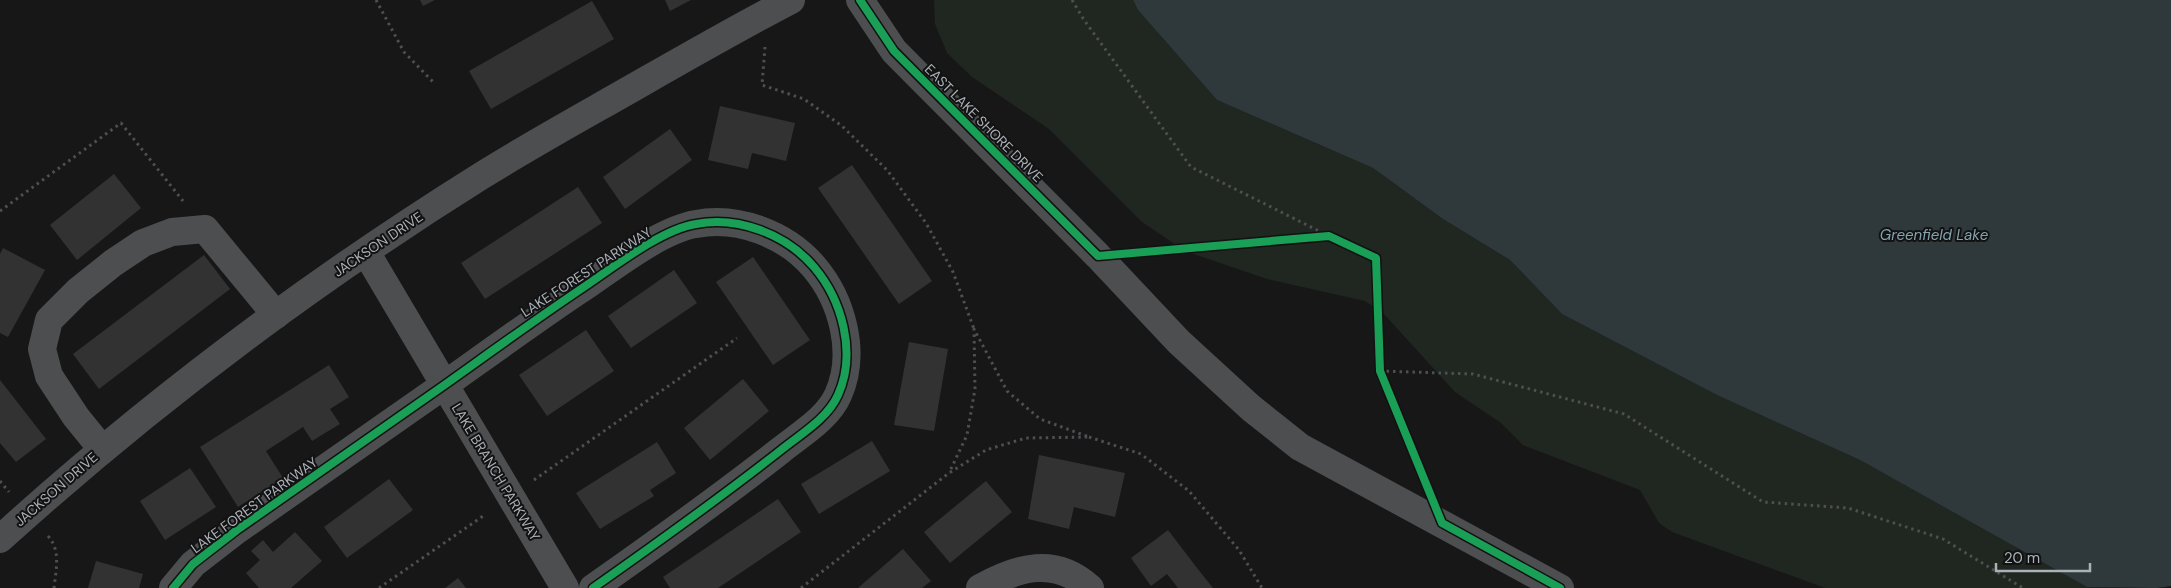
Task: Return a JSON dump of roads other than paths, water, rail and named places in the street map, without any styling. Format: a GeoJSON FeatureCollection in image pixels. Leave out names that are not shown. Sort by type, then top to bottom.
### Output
{"type":"FeatureCollection","features":[{"type":"Feature","properties":{"kind":"street","name":"JACKSON DRIVE"},"geometry":{"type":"LineString","coordinates":[[0,539],[137,420],[276,315],[366,252],[481,176],[791,0]]}},
{"type":"Feature","properties":{"kind":"street","name":"EAST LAKE SHORE DRIVE"},"geometry":{"type":"LineString","coordinates":[[860,0],[894,51],[1098,256],[1179,342],[1251,408],[1300,447],[1560,588]]}},
{"type":"Feature","properties":{"kind":"street","name":"LAKE FOREST PARKWAY"},"geometry":{"type":"LineString","coordinates":[[173,588],[193,564],[237,530],[546,312],[648,244],[694,224],[722,222],[739,224],[786,240],[814,267],[830,293],[846,331],[846,360],[838,394],[826,414],[723,496],[593,588]]}},
{"type":"Feature","properties":{"kind":"street"},"geometry":{"type":"LineString","coordinates":[[102,449],[76,417],[49,376],[42,349],[49,320],[78,291],[113,263],[143,242],[172,232],[205,229],[276,315]]}},
{"type":"Feature","properties":{"kind":"street","name":"LAKE BRANCH PARKWAY"},"geometry":{"type":"LineString","coordinates":[[366,252],[565,588]]}},
{"type":"Feature","properties":{"kind":"street"},"geometry":{"type":"LineString","coordinates":[[980,588],[997,578],[1039,567],[1056,568],[1070,573],[1090,588]]}},
{"type":"Feature","properties":{"kind":"water","name":"Greenfield Lake"},"geometry":{"type":"Polygon","coordinates":[[[1133,0],[2171,0],[2171,586],[2157,588],[2087,587],[1860,460],[1717,395],[1562,314],[1510,260],[1443,219],[1373,168],[1217,100],[1138,10],[1133,0]]]}}]}
